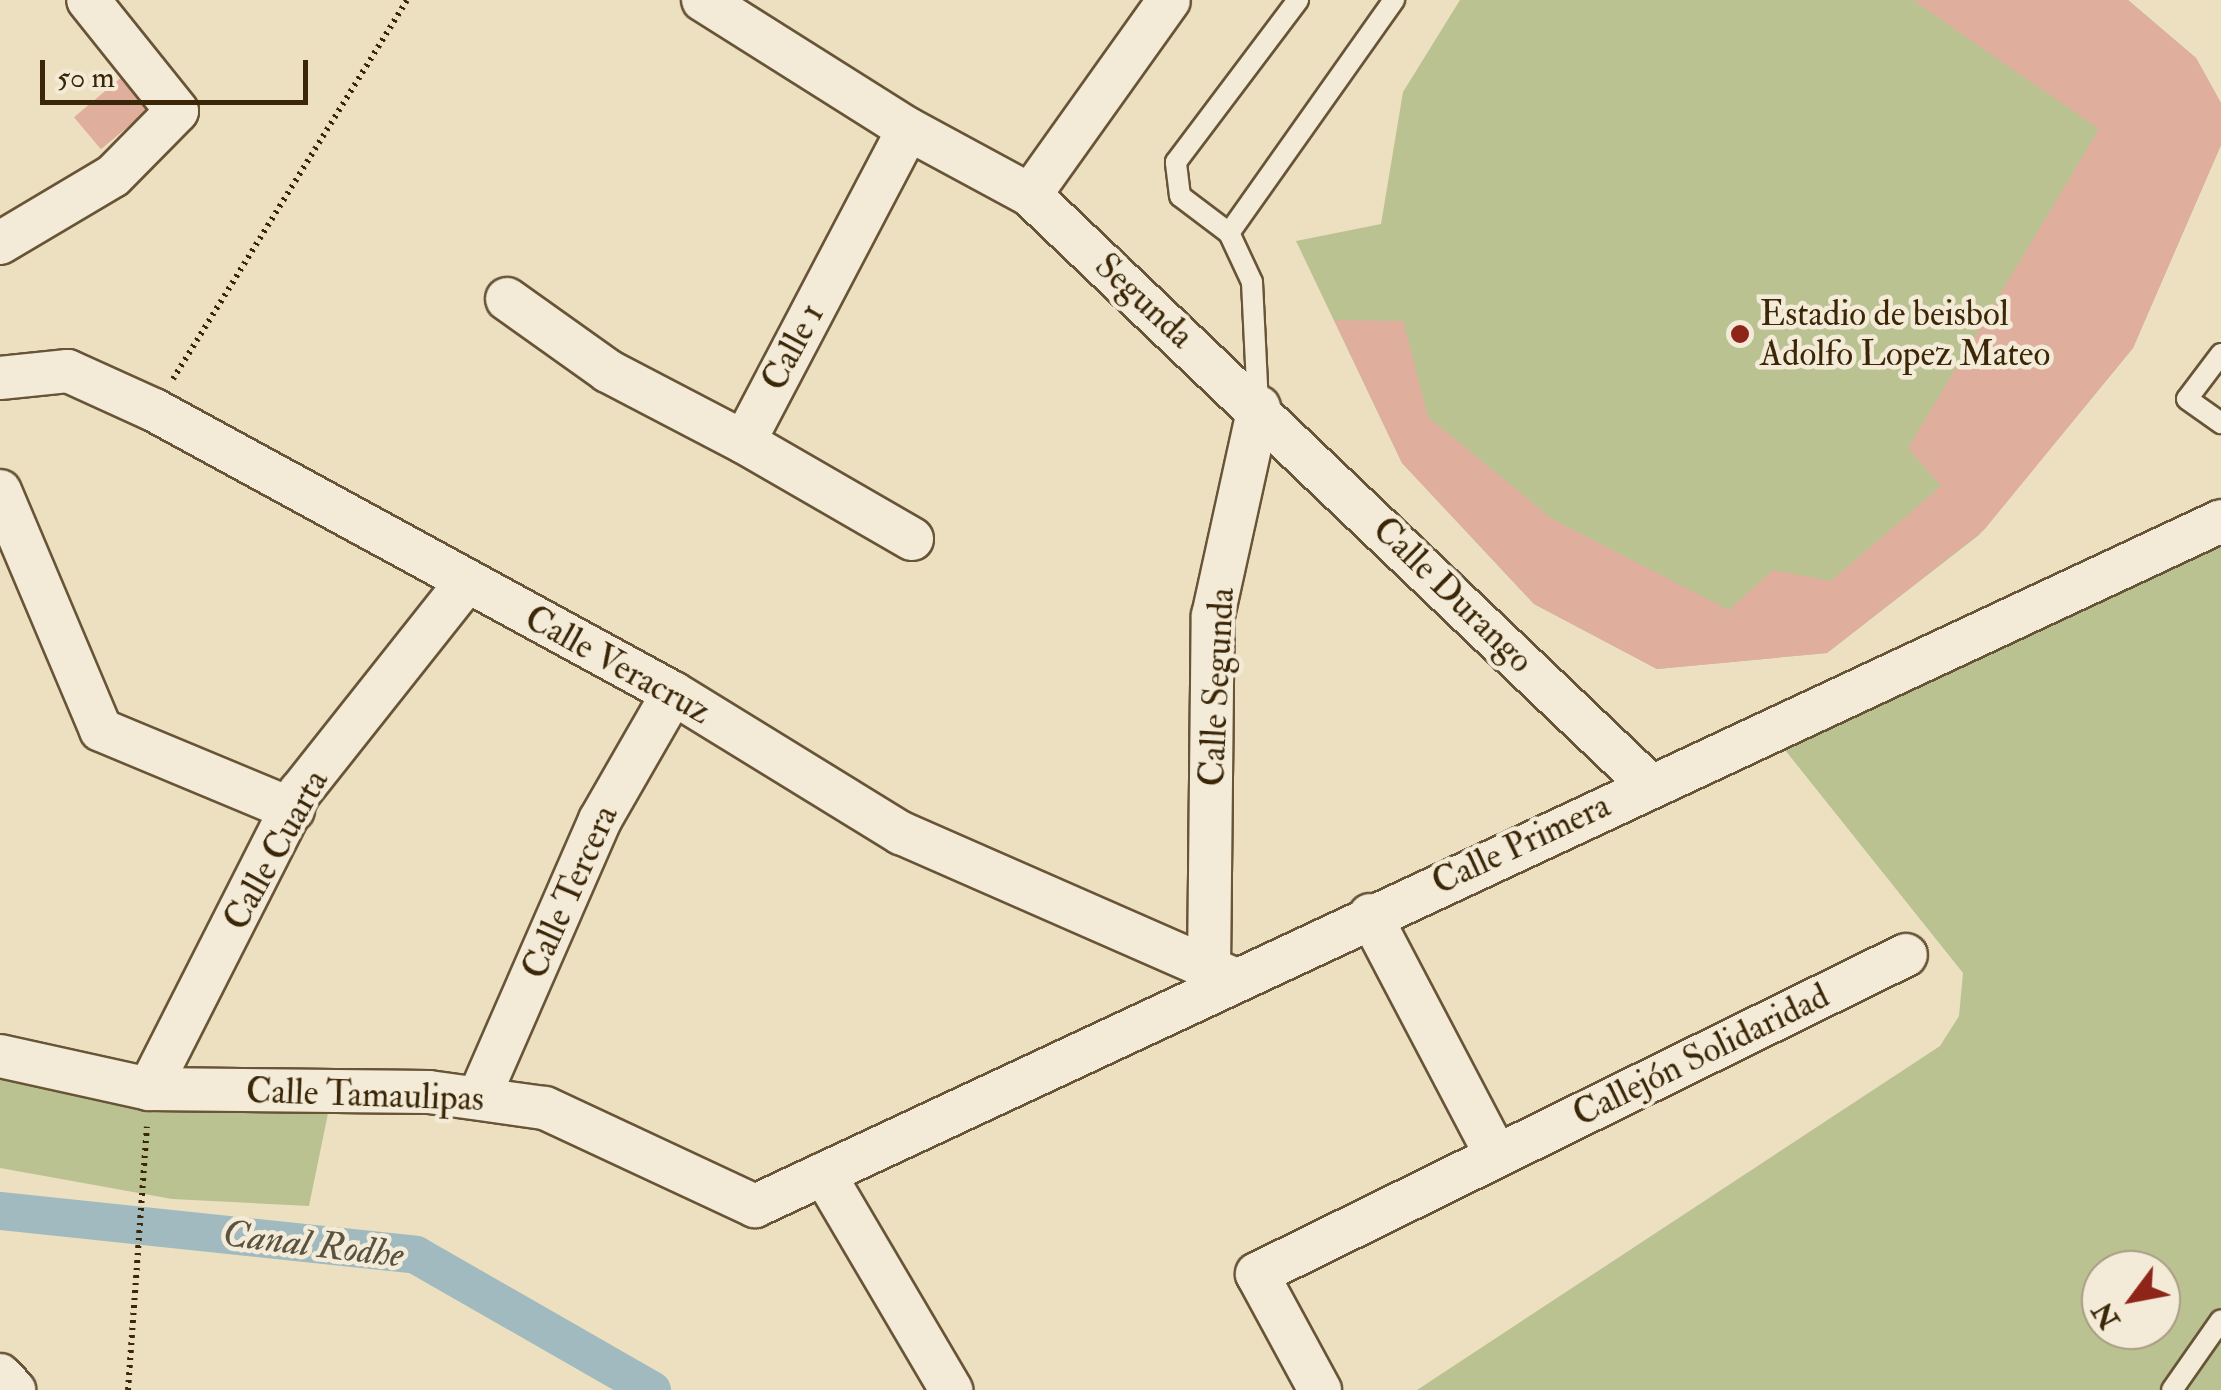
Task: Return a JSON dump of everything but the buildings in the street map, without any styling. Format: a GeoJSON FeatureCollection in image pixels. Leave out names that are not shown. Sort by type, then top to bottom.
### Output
{"type":"FeatureCollection","features":[{"type":"Feature","properties":{"kind":"street"},"geometry":{"type":"LineString","coordinates":[[0,243],[113,176],[178,112],[88,0]]}},
{"type":"Feature","properties":{"kind":"street"},"geometry":{"type":"LineString","coordinates":[[703,0],[908,129],[1030,194],[1169,0]]}},
{"type":"Feature","properties":{"kind":"street","name":"Calle 1"},"geometry":{"type":"LineString","coordinates":[[744,442],[908,129]]}},
{"type":"Feature","properties":{"kind":"street","name":"Segunda"},"geometry":{"type":"LineString","coordinates":[[1030,194],[1258,408]]}},
{"type":"Feature","properties":{"kind":"street"},"geometry":{"type":"LineString","coordinates":[[507,299],[608,371],[744,442],[912,539]]}},
{"type":"Feature","properties":{"kind":"street","name":"Calle Veracruz"},"geometry":{"type":"LineString","coordinates":[[0,378],[68,370],[154,410],[673,693],[902,833],[1221,974]]}},
{"type":"Feature","properties":{"kind":"street","name":"Calle Durango"},"geometry":{"type":"LineString","coordinates":[[1258,408],[1648,784]]}},
{"type":"Feature","properties":{"kind":"street","name":"Calle Segunda"},"geometry":{"type":"LineString","coordinates":[[1221,974],[1213,616],[1258,408]]}},
{"type":"Feature","properties":{"kind":"street"},"geometry":{"type":"LineString","coordinates":[[0,491],[100,730],[293,810]]}},
{"type":"Feature","properties":{"kind":"street","name":"Calle Primera"},"geometry":{"type":"LineString","coordinates":[[824,1174],[1221,974],[1370,915],[2221,522]]}},
{"type":"Feature","properties":{"kind":"street","name":"Calle Cuarta"},"geometry":{"type":"LineString","coordinates":[[149,1089],[293,810],[468,581]]}},
{"type":"Feature","properties":{"kind":"street","name":"Calle Tercera"},"geometry":{"type":"LineString","coordinates":[[479,1097],[600,820],[673,693]]}},
{"type":"Feature","properties":{"kind":"street"},"geometry":{"type":"LineString","coordinates":[[1370,915],[1496,1155]]}},
{"type":"Feature","properties":{"kind":"street","name":"Callejón Solidaridad"},"geometry":{"type":"LineString","coordinates":[[1320,1390],[1257,1274],[1906,955]]}},
{"type":"Feature","properties":{"kind":"street","name":"Calle Tamaulipas"},"geometry":{"type":"LineString","coordinates":[[0,1056],[149,1089],[479,1097],[545,1108],[754,1206],[824,1174]]}},
{"type":"Feature","properties":{"kind":"street"},"geometry":{"type":"LineString","coordinates":[[824,1174],[951,1390]]}},
{"type":"Feature","properties":{"kind":"street"},"geometry":{"type":"LineString","coordinates":[[0,1375],[14,1390]]}},
{"type":"Feature","properties":{"kind":"lane"},"geometry":{"type":"LineString","coordinates":[[1258,408],[1252,282],[1229,233],[1180,196],[1176,162],[1298,0]]}},
{"type":"Feature","properties":{"kind":"lane"},"geometry":{"type":"LineString","coordinates":[[1229,233],[1394,0]]}},
{"type":"Feature","properties":{"kind":"lane"},"geometry":{"type":"LineString","coordinates":[[2221,354],[2187,400],[2221,422]]}},
{"type":"Feature","properties":{"kind":"lane"},"geometry":{"type":"LineString","coordinates":[[2172,1390],[2221,1320]]}},
{"type":"Feature","properties":{"kind":"path"},"geometry":{"type":"LineString","coordinates":[[154,410],[408,0]]}},
{"type":"Feature","properties":{"kind":"path"},"geometry":{"type":"LineString","coordinates":[[128,1390],[149,1089]]}},
{"type":"Feature","properties":{"kind":"green space","name":"Estadio de beisbol Adolfo Lopez Mateo"},"geometry":{"type":"Polygon","coordinates":[[[1460,0],[2128,0],[2196,58],[2221,103],[2221,145],[2133,348],[1979,535],[1827,653],[1657,669],[1534,604],[1402,463],[1296,241],[1381,224],[1403,92],[1460,0]]]}},
{"type":"Feature","properties":{"kind":"green space"},"geometry":{"type":"Polygon","coordinates":[[[2221,518],[2221,1390],[1417,1390],[1940,1046],[1959,1016],[1963,973],[1769,730],[2221,518]]]}},
{"type":"Feature","properties":{"kind":"green space"},"geometry":{"type":"Polygon","coordinates":[[[0,1065],[332,1094],[309,1206],[172,1199],[0,1168],[0,1065]]]}},
{"type":"Feature","properties":{"kind":"waterway","name":"Canal Rodhe"},"geometry":{"type":"LineString","coordinates":[[0,1211],[416,1255],[652,1390]]}},
{"type":"Feature","properties":{"kind":"place","name":"Estadio de beisbol Adolfo Lopez Mateo"},"geometry":{"type":"Point","coordinates":[1740,334]}}]}
